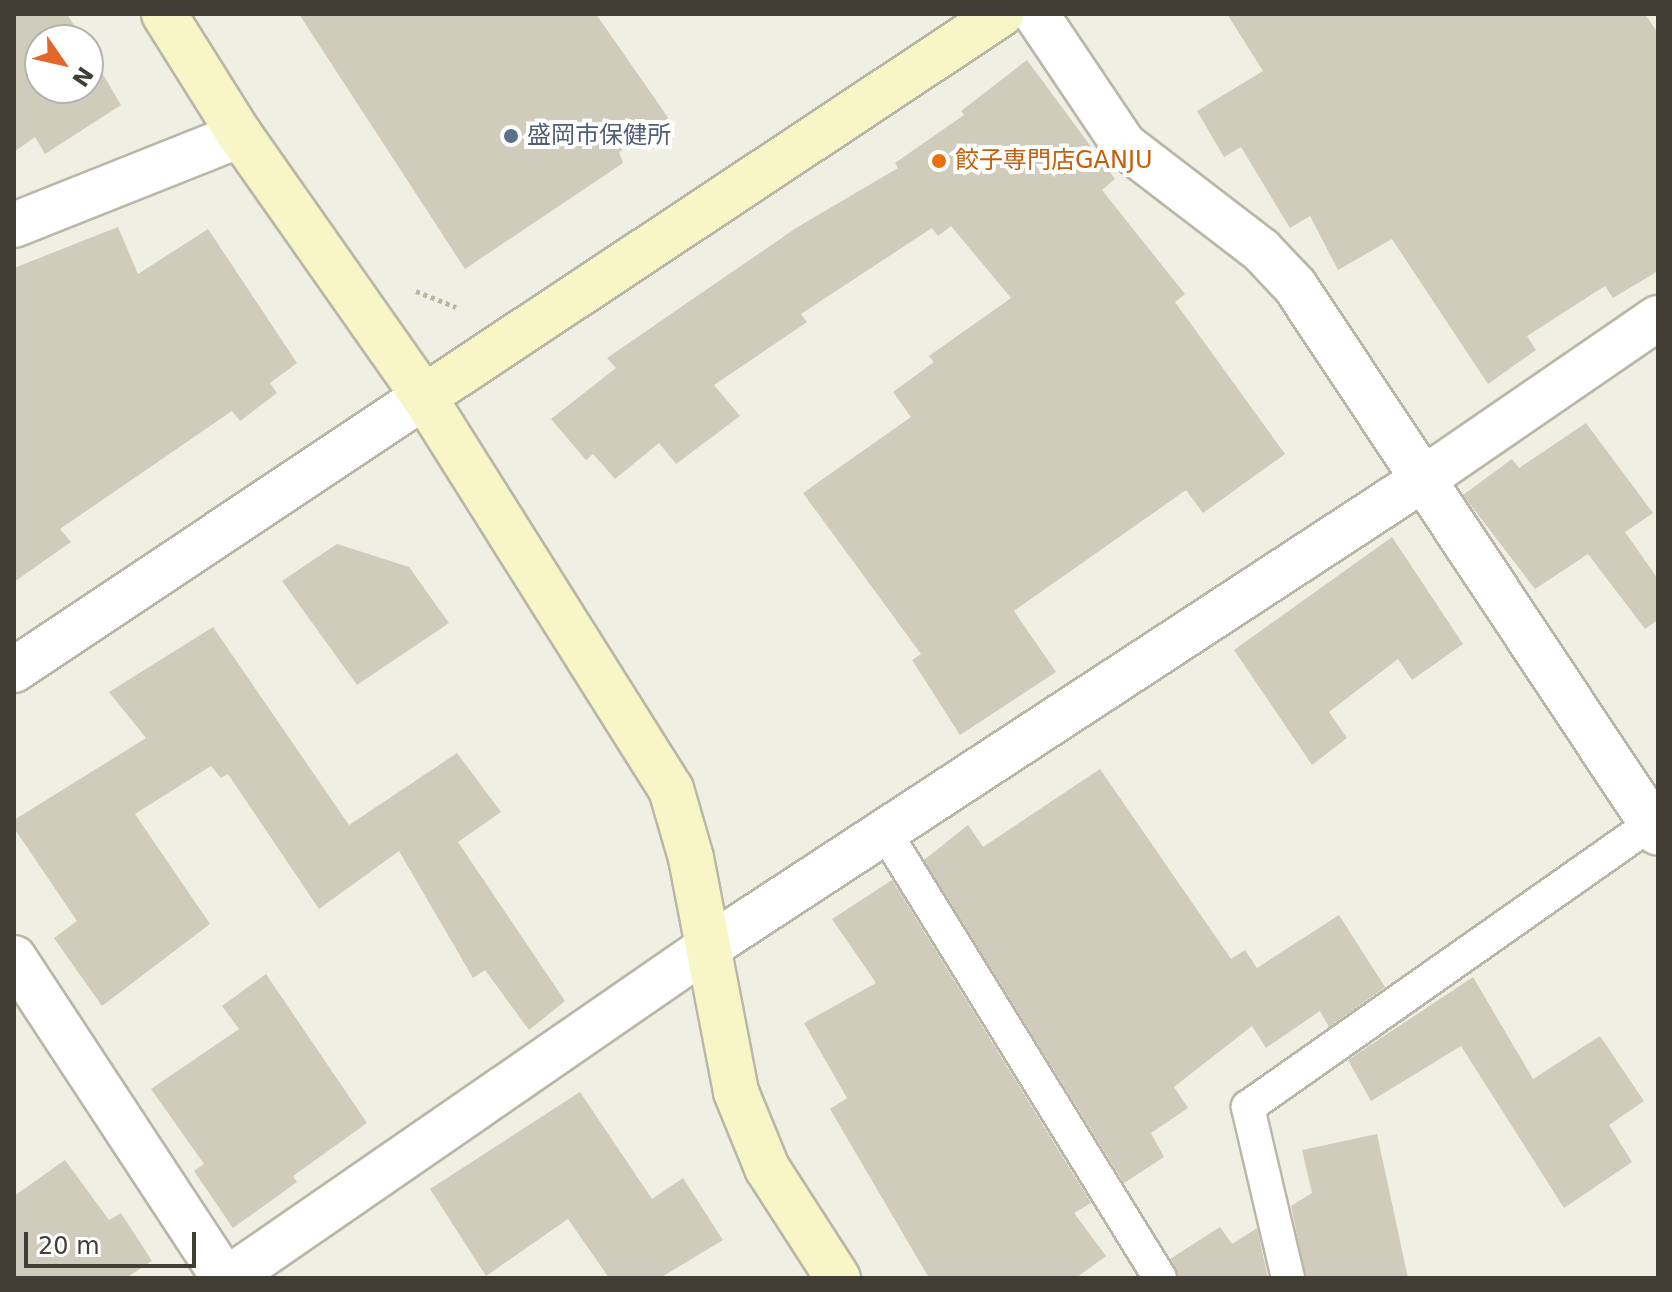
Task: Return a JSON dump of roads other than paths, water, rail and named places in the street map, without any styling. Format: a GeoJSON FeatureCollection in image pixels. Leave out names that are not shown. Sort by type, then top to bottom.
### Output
{"type":"FeatureCollection","features":[{"type":"Feature","properties":{"kind":"street"},"geometry":{"type":"LineString","coordinates":[[164,14],[240,135],[424,397],[671,789],[736,1092],[767,1168],[838,1278]]}},
{"type":"Feature","properties":{"kind":"street"},"geometry":{"type":"LineString","coordinates":[[14,670],[1001,14]]}},
{"type":"Feature","properties":{"kind":"street"},"geometry":{"type":"LineString","coordinates":[[1036,14],[1124,145],[1261,250],[1295,286],[1655,828]]}},
{"type":"Feature","properties":{"kind":"street"},"geometry":{"type":"LineString","coordinates":[[14,225],[240,135]]}},
{"type":"Feature","properties":{"kind":"street"},"geometry":{"type":"LineString","coordinates":[[14,958],[226,1278],[707,948],[1422,480],[1658,318]]}},
{"type":"Feature","properties":{"kind":"lane"},"geometry":{"type":"LineString","coordinates":[[1288,1278],[1248,1107],[1655,828]]}},
{"type":"Feature","properties":{"kind":"lane"},"geometry":{"type":"LineString","coordinates":[[885,832],[1160,1278]]}},
{"type":"Feature","properties":{"kind":"place","name":"盛岡市保健所"},"geometry":{"type":"Point","coordinates":[511,136]}},
{"type":"Feature","properties":{"kind":"place","name":"餃子専門店GANJU"},"geometry":{"type":"Point","coordinates":[939,161]}}]}
